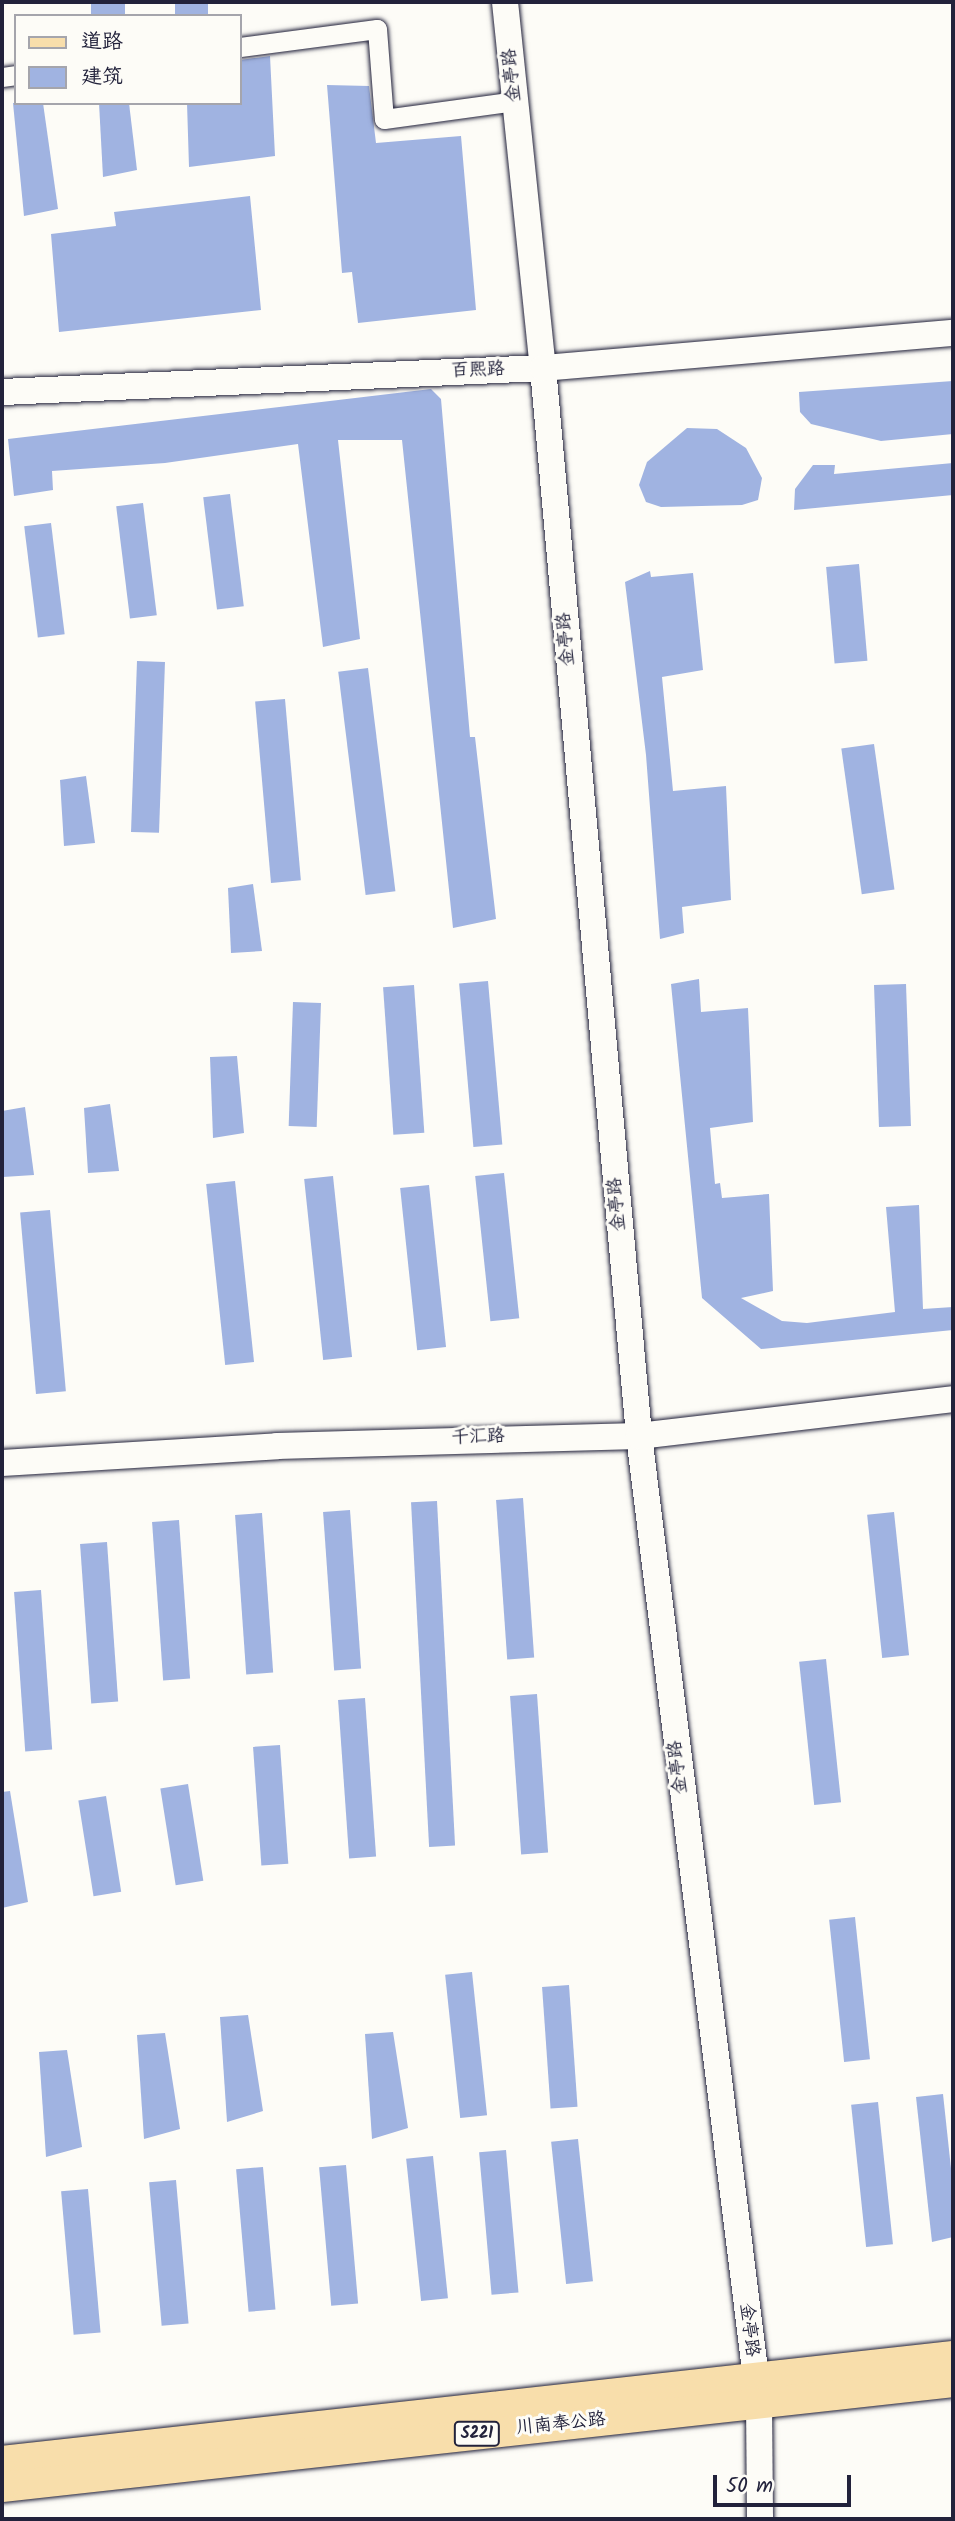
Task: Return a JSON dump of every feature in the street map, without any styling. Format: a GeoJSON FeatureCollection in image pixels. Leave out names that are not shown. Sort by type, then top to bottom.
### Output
{"type":"FeatureCollection","features":[{"type":"Feature","properties":{"kind":"main road","name":"金亭路"},"geometry":{"type":"LineString","coordinates":[[505,2],[543,368],[639,1436],[757,2390],[760,2519]]}},
{"type":"Feature","properties":{"kind":"main road","name":"百熙路"},"geometry":{"type":"LineString","coordinates":[[2,392],[543,368],[953,334]]}},
{"type":"Feature","properties":{"kind":"main road","name":"千汇路"},"geometry":{"type":"LineString","coordinates":[[2,1463],[277,1446],[639,1436],[953,1399]]}},
{"type":"Feature","properties":{"kind":"main road","name":"川南奉公路"},"geometry":{"type":"LineString","coordinates":[[2,2487],[757,2390],[953,2356]]}},
{"type":"Feature","properties":{"kind":"main road","name":"川南奉公路"},"geometry":{"type":"LineString","coordinates":[[2,2460],[757,2390],[953,2382]]}},
{"type":"Feature","properties":{"kind":"street"},"geometry":{"type":"LineString","coordinates":[[242,47],[377,29],[384,119],[516,101]]}},
{"type":"Feature","properties":{"kind":"building"},"geometry":{"type":"Polygon","coordinates":[[[91,2],[125,2],[125,14],[91,14],[91,2]]]}},
{"type":"Feature","properties":{"kind":"building"},"geometry":{"type":"Polygon","coordinates":[[[175,2],[208,2],[208,14],[175,14],[175,2]]]}},
{"type":"Feature","properties":{"kind":"building"},"geometry":{"type":"Polygon","coordinates":[[[270,56],[275,156],[189,167],[187,105],[242,105],[242,60],[270,56]]]}},
{"type":"Feature","properties":{"kind":"building"},"geometry":{"type":"Polygon","coordinates":[[[327,85],[369,86],[376,143],[461,136],[476,310],[358,323],[352,272],[342,273],[327,85]]]}},
{"type":"Feature","properties":{"kind":"building"},"geometry":{"type":"Polygon","coordinates":[[[13,103],[43,105],[58,209],[24,216],[13,103]]]}},
{"type":"Feature","properties":{"kind":"building"},"geometry":{"type":"Polygon","coordinates":[[[99,105],[129,105],[137,170],[103,177],[99,105]]]}},
{"type":"Feature","properties":{"kind":"building"},"geometry":{"type":"Polygon","coordinates":[[[250,196],[261,310],[59,332],[51,234],[116,226],[114,212],[250,196]]]}},
{"type":"Feature","properties":{"kind":"building"},"geometry":{"type":"Polygon","coordinates":[[[953,381],[953,434],[881,441],[811,424],[800,412],[799,392],[953,381]]]}},
{"type":"Feature","properties":{"kind":"building"},"geometry":{"type":"Polygon","coordinates":[[[431,389],[441,399],[470,737],[475,737],[496,919],[453,928],[402,440],[338,440],[360,639],[323,647],[298,444],[165,463],[52,471],[53,490],[14,496],[8,439],[431,389]]]}},
{"type":"Feature","properties":{"kind":"building"},"geometry":{"type":"Polygon","coordinates":[[[687,428],[717,429],[746,448],[762,478],[758,500],[742,505],[661,507],[646,502],[639,485],[647,462],[687,428]]]}},
{"type":"Feature","properties":{"kind":"building"},"geometry":{"type":"Polygon","coordinates":[[[953,463],[953,495],[794,510],[795,489],[813,465],[835,465],[834,474],[953,463]]]}},
{"type":"Feature","properties":{"kind":"building"},"geometry":{"type":"Polygon","coordinates":[[[230,494],[244,606],[217,609],[203,497],[230,494]]]}},
{"type":"Feature","properties":{"kind":"building"},"geometry":{"type":"Polygon","coordinates":[[[143,503],[157,615],[130,618],[116,506],[143,503]]]}},
{"type":"Feature","properties":{"kind":"building"},"geometry":{"type":"Polygon","coordinates":[[[51,523],[65,634],[38,637],[24,526],[51,523]]]}},
{"type":"Feature","properties":{"kind":"building"},"geometry":{"type":"Polygon","coordinates":[[[859,564],[867,661],[835,664],[826,567],[859,564]]]}},
{"type":"Feature","properties":{"kind":"building"},"geometry":{"type":"Polygon","coordinates":[[[650,571],[651,577],[693,573],[703,670],[662,677],[673,791],[726,786],[731,900],[682,907],[684,933],[660,939],[646,755],[625,582],[650,571]]]}},
{"type":"Feature","properties":{"kind":"building"},"geometry":{"type":"Polygon","coordinates":[[[137,661],[165,662],[159,833],[131,832],[137,661]]]}},
{"type":"Feature","properties":{"kind":"building"},"geometry":{"type":"Polygon","coordinates":[[[368,668],[395,891],[366,895],[338,672],[368,668]]]}},
{"type":"Feature","properties":{"kind":"building"},"geometry":{"type":"Polygon","coordinates":[[[285,699],[301,880],[271,883],[255,702],[285,699]]]}},
{"type":"Feature","properties":{"kind":"building"},"geometry":{"type":"Polygon","coordinates":[[[874,744],[894,890],[862,894],[841,749],[874,744]]]}},
{"type":"Feature","properties":{"kind":"building"},"geometry":{"type":"Polygon","coordinates":[[[86,776],[95,843],[64,846],[60,780],[86,776]]]}},
{"type":"Feature","properties":{"kind":"building"},"geometry":{"type":"Polygon","coordinates":[[[253,884],[262,951],[231,953],[228,888],[253,884]]]}},
{"type":"Feature","properties":{"kind":"building"},"geometry":{"type":"Polygon","coordinates":[[[699,979],[701,1012],[748,1008],[753,1122],[710,1128],[715,1184],[720,1183],[722,1198],[769,1194],[773,1291],[741,1298],[782,1321],[807,1323],[895,1312],[886,1207],[919,1205],[923,1309],[953,1307],[953,1330],[761,1349],[702,1298],[671,984],[699,979]]]}},
{"type":"Feature","properties":{"kind":"building"},"geometry":{"type":"Polygon","coordinates":[[[488,981],[502,1144],[473,1147],[459,984],[488,981]]]}},
{"type":"Feature","properties":{"kind":"building"},"geometry":{"type":"Polygon","coordinates":[[[906,984],[911,1126],[879,1127],[874,985],[906,984]]]}},
{"type":"Feature","properties":{"kind":"building"},"geometry":{"type":"Polygon","coordinates":[[[414,985],[424,1133],[393,1135],[383,987],[414,985]]]}},
{"type":"Feature","properties":{"kind":"building"},"geometry":{"type":"Polygon","coordinates":[[[293,1002],[321,1003],[317,1127],[289,1126],[293,1002]]]}},
{"type":"Feature","properties":{"kind":"building"},"geometry":{"type":"Polygon","coordinates":[[[237,1056],[244,1133],[213,1138],[210,1057],[237,1056]]]}},
{"type":"Feature","properties":{"kind":"building"},"geometry":{"type":"Polygon","coordinates":[[[110,1104],[119,1171],[88,1173],[84,1108],[110,1104]]]}},
{"type":"Feature","properties":{"kind":"building"},"geometry":{"type":"Polygon","coordinates":[[[25,1107],[34,1175],[3,1177],[2,1111],[25,1107]]]}},
{"type":"Feature","properties":{"kind":"building"},"geometry":{"type":"Polygon","coordinates":[[[504,1173],[519,1318],[490,1321],[475,1176],[504,1173]]]}},
{"type":"Feature","properties":{"kind":"building"},"geometry":{"type":"Polygon","coordinates":[[[333,1176],[352,1357],[323,1360],[304,1179],[333,1176]]]}},
{"type":"Feature","properties":{"kind":"building"},"geometry":{"type":"Polygon","coordinates":[[[235,1181],[254,1362],[225,1365],[206,1184],[235,1181]]]}},
{"type":"Feature","properties":{"kind":"building"},"geometry":{"type":"Polygon","coordinates":[[[429,1185],[446,1347],[417,1350],[400,1188],[429,1185]]]}},
{"type":"Feature","properties":{"kind":"building"},"geometry":{"type":"Polygon","coordinates":[[[50,1210],[66,1391],[36,1394],[20,1213],[50,1210]]]}},
{"type":"Feature","properties":{"kind":"building"},"geometry":{"type":"Polygon","coordinates":[[[523,1498],[534,1658],[507,1659],[496,1500],[523,1498]]]}},
{"type":"Feature","properties":{"kind":"building"},"geometry":{"type":"Polygon","coordinates":[[[437,1501],[455,1846],[429,1847],[411,1502],[437,1501]]]}},
{"type":"Feature","properties":{"kind":"building"},"geometry":{"type":"Polygon","coordinates":[[[350,1510],[361,1669],[334,1670],[323,1512],[350,1510]]]}},
{"type":"Feature","properties":{"kind":"building"},"geometry":{"type":"Polygon","coordinates":[[[894,1512],[909,1655],[882,1658],[867,1515],[894,1512]]]}},
{"type":"Feature","properties":{"kind":"building"},"geometry":{"type":"Polygon","coordinates":[[[262,1513],[273,1673],[246,1674],[235,1515],[262,1513]]]}},
{"type":"Feature","properties":{"kind":"building"},"geometry":{"type":"Polygon","coordinates":[[[179,1520],[190,1679],[163,1680],[152,1522],[179,1520]]]}},
{"type":"Feature","properties":{"kind":"building"},"geometry":{"type":"Polygon","coordinates":[[[107,1542],[118,1702],[91,1703],[80,1544],[107,1542]]]}},
{"type":"Feature","properties":{"kind":"building"},"geometry":{"type":"Polygon","coordinates":[[[41,1590],[52,1750],[25,1751],[14,1592],[41,1590]]]}},
{"type":"Feature","properties":{"kind":"building"},"geometry":{"type":"Polygon","coordinates":[[[826,1659],[841,1802],[814,1805],[799,1662],[826,1659]]]}},
{"type":"Feature","properties":{"kind":"building"},"geometry":{"type":"Polygon","coordinates":[[[537,1694],[548,1853],[521,1854],[510,1696],[537,1694]]]}},
{"type":"Feature","properties":{"kind":"building"},"geometry":{"type":"Polygon","coordinates":[[[365,1698],[376,1857],[349,1858],[338,1700],[365,1698]]]}},
{"type":"Feature","properties":{"kind":"building"},"geometry":{"type":"Polygon","coordinates":[[[280,1745],[288,1864],[261,1866],[253,1747],[280,1745]]]}},
{"type":"Feature","properties":{"kind":"building"},"geometry":{"type":"Polygon","coordinates":[[[188,1784],[203,1881],[176,1885],[160,1788],[188,1784]]]}},
{"type":"Feature","properties":{"kind":"building"},"geometry":{"type":"Polygon","coordinates":[[[10,1791],[28,1902],[2,1908],[2,1792],[10,1791]]]}},
{"type":"Feature","properties":{"kind":"building"},"geometry":{"type":"Polygon","coordinates":[[[106,1796],[121,1892],[94,1896],[78,1800],[106,1796]]]}},
{"type":"Feature","properties":{"kind":"building"},"geometry":{"type":"Polygon","coordinates":[[[855,1917],[870,2059],[844,2062],[829,1920],[855,1917]]]}},
{"type":"Feature","properties":{"kind":"building"},"geometry":{"type":"Polygon","coordinates":[[[472,1972],[487,2115],[460,2118],[445,1975],[472,1972]]]}},
{"type":"Feature","properties":{"kind":"building"},"geometry":{"type":"Polygon","coordinates":[[[569,1985],[578,2107],[551,2109],[542,1987],[569,1985]]]}},
{"type":"Feature","properties":{"kind":"building"},"geometry":{"type":"Polygon","coordinates":[[[248,2015],[263,2111],[227,2122],[220,2017],[248,2015]]]}},
{"type":"Feature","properties":{"kind":"building"},"geometry":{"type":"Polygon","coordinates":[[[393,2032],[408,2128],[372,2139],[365,2034],[393,2032]]]}},
{"type":"Feature","properties":{"kind":"building"},"geometry":{"type":"Polygon","coordinates":[[[165,2033],[180,2129],[144,2139],[137,2035],[165,2033]]]}},
{"type":"Feature","properties":{"kind":"building"},"geometry":{"type":"Polygon","coordinates":[[[67,2050],[82,2147],[46,2157],[39,2052],[67,2050]]]}},
{"type":"Feature","properties":{"kind":"building"},"geometry":{"type":"Polygon","coordinates":[[[943,2094],[953,2187],[953,2237],[932,2242],[916,2097],[943,2094]]]}},
{"type":"Feature","properties":{"kind":"building"},"geometry":{"type":"Polygon","coordinates":[[[878,2102],[893,2244],[866,2247],[851,2105],[878,2102]]]}},
{"type":"Feature","properties":{"kind":"building"},"geometry":{"type":"Polygon","coordinates":[[[578,2139],[593,2281],[566,2284],[551,2142],[578,2139]]]}},
{"type":"Feature","properties":{"kind":"building"},"geometry":{"type":"Polygon","coordinates":[[[506,2150],[518,2292],[492,2295],[479,2152],[506,2150]]]}},
{"type":"Feature","properties":{"kind":"building"},"geometry":{"type":"Polygon","coordinates":[[[433,2156],[448,2298],[421,2301],[406,2159],[433,2156]]]}},
{"type":"Feature","properties":{"kind":"building"},"geometry":{"type":"Polygon","coordinates":[[[346,2165],[358,2303],[331,2306],[319,2167],[346,2165]]]}},
{"type":"Feature","properties":{"kind":"building"},"geometry":{"type":"Polygon","coordinates":[[[263,2167],[275,2309],[249,2312],[236,2169],[263,2167]]]}},
{"type":"Feature","properties":{"kind":"building"},"geometry":{"type":"Polygon","coordinates":[[[176,2180],[189,2323],[162,2326],[149,2182],[176,2180]]]}},
{"type":"Feature","properties":{"kind":"building"},"geometry":{"type":"Polygon","coordinates":[[[88,2189],[101,2332],[74,2335],[61,2191],[88,2189]]]}}]}
